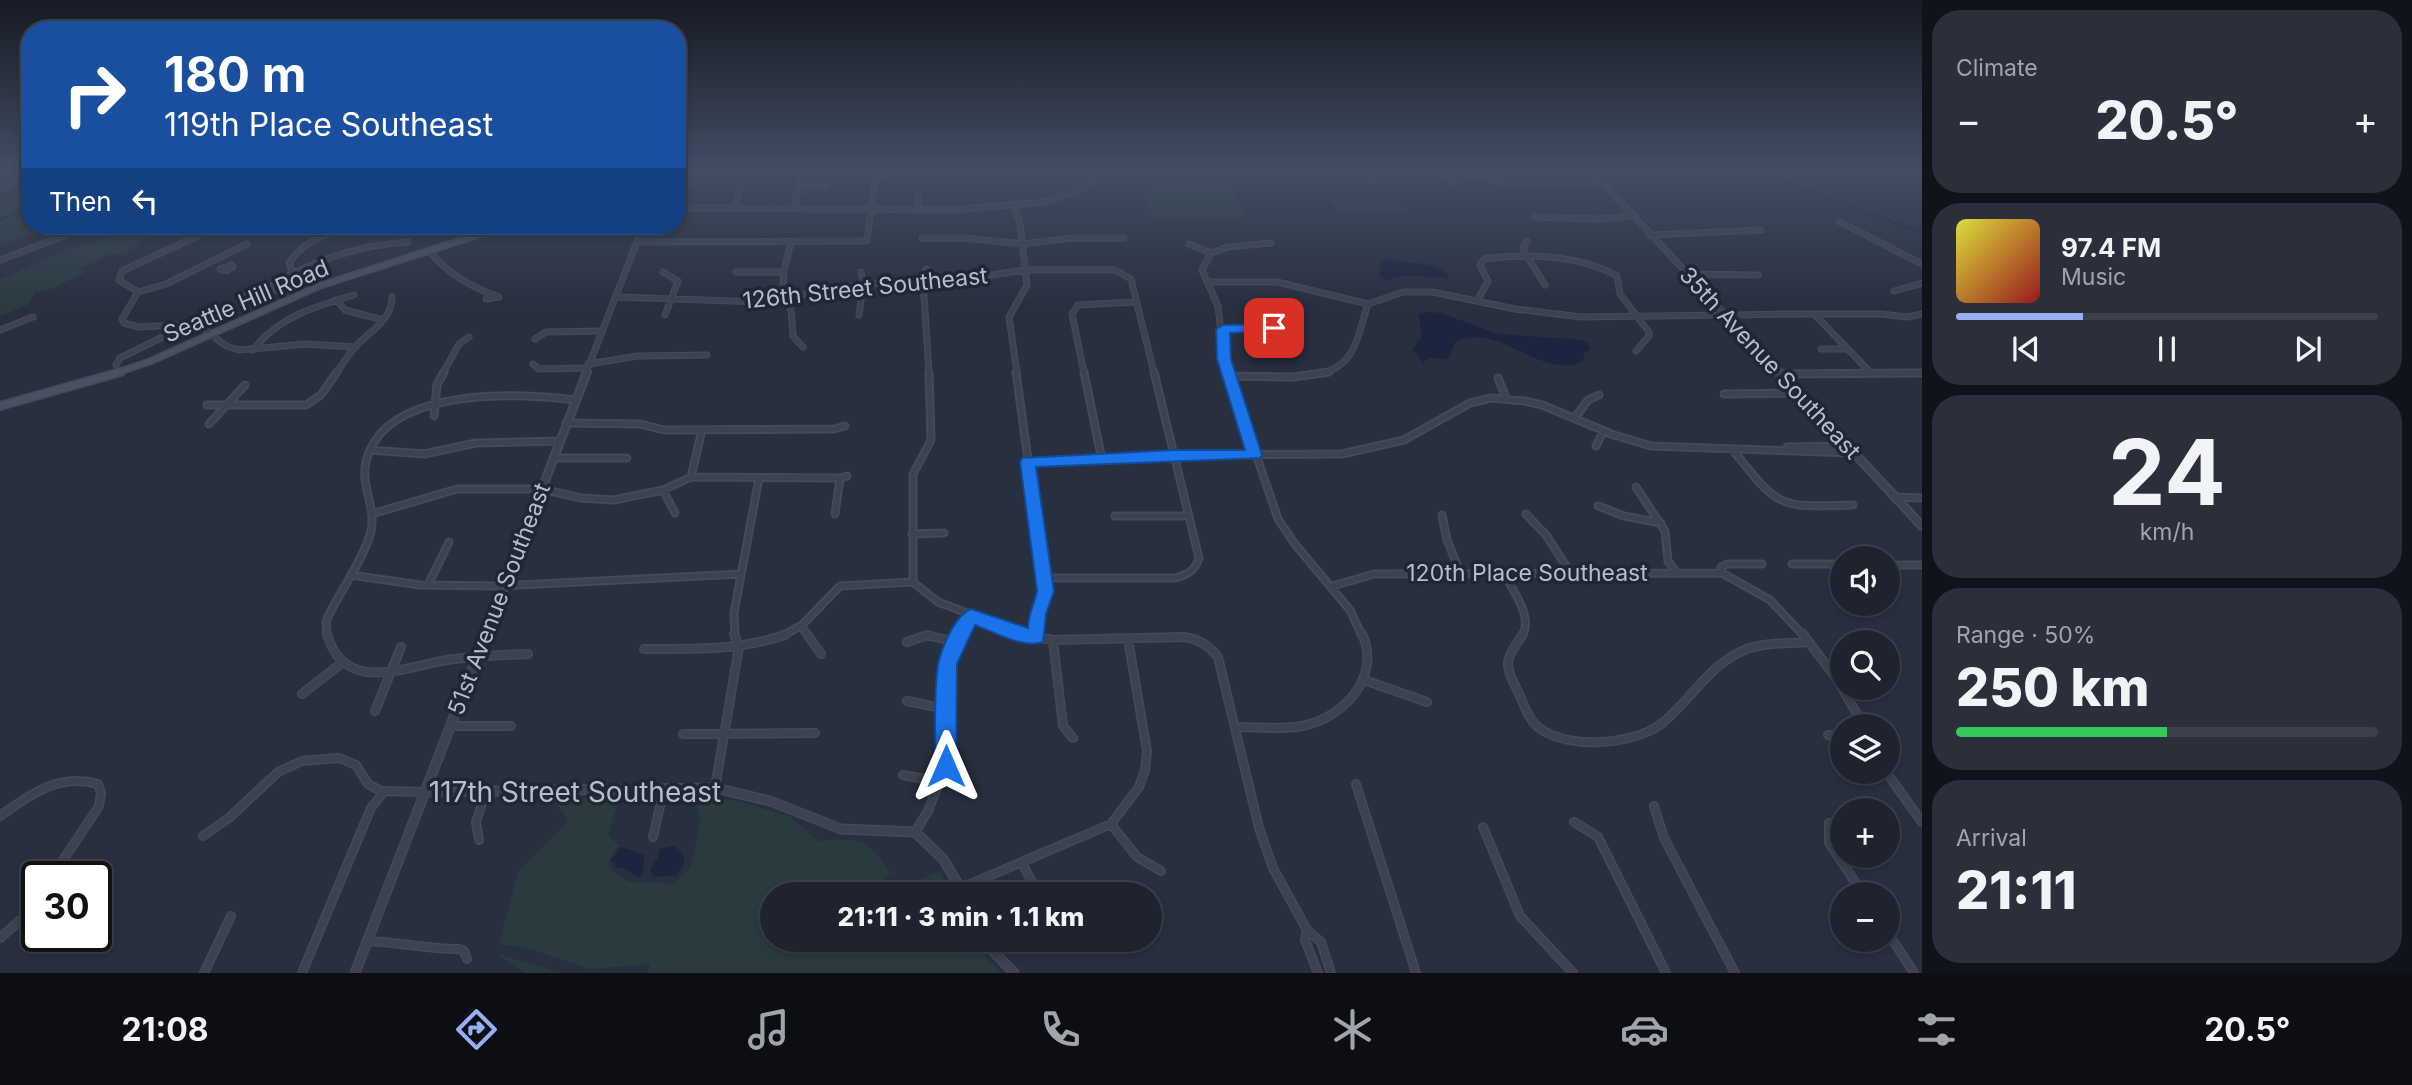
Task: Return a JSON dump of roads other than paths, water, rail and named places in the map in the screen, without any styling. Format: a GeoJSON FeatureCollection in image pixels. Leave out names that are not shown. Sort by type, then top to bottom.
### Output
{"type":"FeatureCollection","features":[{"type":"Feature","properties":{"kind":"main road","name":"Seattle Hill Road"},"geometry":{"type":"LineString","coordinates":[[0,406],[112,375],[213,334],[290,298],[478,235]]}},
{"type":"Feature","properties":{"kind":"street"},"geometry":{"type":"LineString","coordinates":[[637,242],[867,241],[871,214]]}},
{"type":"Feature","properties":{"kind":"street"},"geometry":{"type":"LineString","coordinates":[[1017,214],[1025,270],[1025,291],[1013,305],[1009,317],[1046,591],[1044,602],[1037,613],[1036,637]]}},
{"type":"Feature","properties":{"kind":"street"},"geometry":{"type":"LineString","coordinates":[[1535,217],[1545,219],[1634,216]]}},
{"type":"Feature","properties":{"kind":"street","name":"35th Avenue Southeast"},"geometry":{"type":"LineString","coordinates":[[1634,216],[1922,526]]}},
{"type":"Feature","properties":{"kind":"street"},"geometry":{"type":"LineString","coordinates":[[1840,222],[1922,264]]}},
{"type":"Feature","properties":{"kind":"street"},"geometry":{"type":"LineString","coordinates":[[1650,235],[1761,230]]}},
{"type":"Feature","properties":{"kind":"street"},"geometry":{"type":"LineString","coordinates":[[706,242],[709,232]]}},
{"type":"Feature","properties":{"kind":"street"},"geometry":{"type":"LineString","coordinates":[[823,241],[824,232]]}},
{"type":"Feature","properties":{"kind":"street"},"geometry":{"type":"LineString","coordinates":[[751,242],[752,233]]}},
{"type":"Feature","properties":{"kind":"street"},"geometry":{"type":"LineString","coordinates":[[0,260],[66,235]]}},
{"type":"Feature","properties":{"kind":"street"},"geometry":{"type":"LineString","coordinates":[[138,292],[119,280],[122,271],[200,235]]}},
{"type":"Feature","properties":{"kind":"street"},"geometry":{"type":"LineString","coordinates":[[293,273],[289,263],[292,257],[305,242],[319,235]]}},
{"type":"Feature","properties":{"kind":"street","name":"51st Avenue Southeast"},"geometry":{"type":"LineString","coordinates":[[355,973],[640,235]]}},
{"type":"Feature","properties":{"kind":"street"},"geometry":{"type":"LineString","coordinates":[[922,238],[976,238],[1022,244],[1072,238],[1124,238]]}},
{"type":"Feature","properties":{"kind":"street"},"geometry":{"type":"LineString","coordinates":[[1527,241],[1523,248],[1545,285]]}},
{"type":"Feature","properties":{"kind":"street"},"geometry":{"type":"LineString","coordinates":[[242,297],[272,288],[280,279],[293,273],[387,243],[408,242]]}},
{"type":"Feature","properties":{"kind":"street"},"geometry":{"type":"LineString","coordinates":[[791,242],[783,272],[783,286],[793,315],[791,333],[794,342],[803,347]]}},
{"type":"Feature","properties":{"kind":"street"},"geometry":{"type":"LineString","coordinates":[[1189,244],[1211,253],[1228,247],[1271,243]]}},
{"type":"Feature","properties":{"kind":"street"},"geometry":{"type":"LineString","coordinates":[[247,244],[166,284],[138,292],[122,318],[124,323],[139,327],[198,324],[226,346],[253,350],[306,344],[355,347]]}},
{"type":"Feature","properties":{"kind":"street"},"geometry":{"type":"LineString","coordinates":[[429,251],[444,269],[489,295]]}},
{"type":"Feature","properties":{"kind":"street"},"geometry":{"type":"LineString","coordinates":[[1211,253],[1202,270],[1219,306],[1223,329],[1223,355],[1254,455],[1279,519],[1316,570],[1333,586],[1350,610],[1364,639],[1367,661],[1364,680],[1346,705],[1328,717],[1302,726],[1236,727]]}},
{"type":"Feature","properties":{"kind":"street"},"geometry":{"type":"LineString","coordinates":[[1477,301],[1488,281],[1481,262],[1489,258],[1561,259],[1604,268],[1617,276],[1620,294],[1649,332],[1649,336],[1636,351]]}},
{"type":"Feature","properties":{"kind":"street"},"geometry":{"type":"LineString","coordinates":[[212,261],[223,266]]}},
{"type":"Feature","properties":{"kind":"street"},"geometry":{"type":"LineString","coordinates":[[913,582],[913,474],[931,440],[932,427],[923,280],[926,269]]}},
{"type":"Feature","properties":{"kind":"street","name":"126th Street Southeast"},"geometry":{"type":"LineString","coordinates":[[615,296],[671,297],[729,303],[787,299],[863,284],[975,278],[1025,270],[1115,270]]}},
{"type":"Feature","properties":{"kind":"street"},"geometry":{"type":"LineString","coordinates":[[1044,578],[1176,578],[1190,574],[1197,567],[1199,558],[1131,279],[1115,270]]}},
{"type":"Feature","properties":{"kind":"street"},"geometry":{"type":"LineString","coordinates":[[663,272],[678,281],[665,315]]}},
{"type":"Feature","properties":{"kind":"street"},"geometry":{"type":"LineString","coordinates":[[736,272],[783,272]]}},
{"type":"Feature","properties":{"kind":"street"},"geometry":{"type":"LineString","coordinates":[[859,315],[863,284],[861,272]]}},
{"type":"Feature","properties":{"kind":"street"},"geometry":{"type":"LineString","coordinates":[[1687,274],[1758,275]]}},
{"type":"Feature","properties":{"kind":"street"},"geometry":{"type":"LineString","coordinates":[[1208,282],[1277,282],[1368,304],[1389,294],[1416,291],[1561,316],[1638,318],[1863,314],[1907,317],[1922,313]]}},
{"type":"Feature","properties":{"kind":"street"},"geometry":{"type":"LineString","coordinates":[[1894,291],[1922,284]]}},
{"type":"Feature","properties":{"kind":"street"},"geometry":{"type":"LineString","coordinates":[[272,288],[290,298]]}},
{"type":"Feature","properties":{"kind":"street"},"geometry":{"type":"LineString","coordinates":[[253,350],[258,341],[273,329],[336,300],[354,295]]}},
{"type":"Feature","properties":{"kind":"street"},"geometry":{"type":"LineString","coordinates":[[207,405],[306,405],[330,384],[355,347],[384,320],[392,308],[392,297]]}},
{"type":"Feature","properties":{"kind":"street"},"geometry":{"type":"LineString","coordinates":[[336,300],[345,310],[384,320]]}},
{"type":"Feature","properties":{"kind":"street"},"geometry":{"type":"LineString","coordinates":[[1102,460],[1072,314],[1078,305],[1085,303],[1136,302]]}},
{"type":"Feature","properties":{"kind":"street"},"geometry":{"type":"LineString","coordinates":[[1230,376],[1307,376],[1326,374],[1339,369],[1350,355],[1368,304]]}},
{"type":"Feature","properties":{"kind":"street"},"geometry":{"type":"LineString","coordinates":[[1815,315],[1871,373]]}},
{"type":"Feature","properties":{"kind":"street"},"geometry":{"type":"LineString","coordinates":[[0,330],[33,317]]}},
{"type":"Feature","properties":{"kind":"street"},"geometry":{"type":"LineString","coordinates":[[116,365],[120,358],[187,324]]}},
{"type":"Feature","properties":{"kind":"street"},"geometry":{"type":"LineString","coordinates":[[1223,329],[1274,328]]}},
{"type":"Feature","properties":{"kind":"street"},"geometry":{"type":"LineString","coordinates":[[535,339],[546,332],[602,331]]}},
{"type":"Feature","properties":{"kind":"street"},"geometry":{"type":"LineString","coordinates":[[434,416],[437,385],[459,344],[469,337]]}},
{"type":"Feature","properties":{"kind":"street"},"geometry":{"type":"LineString","coordinates":[[1821,349],[1847,349]]}},
{"type":"Feature","properties":{"kind":"street"},"geometry":{"type":"LineString","coordinates":[[533,364],[539,369],[587,366],[638,356],[706,355]]}},
{"type":"Feature","properties":{"kind":"street"},"geometry":{"type":"LineString","coordinates":[[1779,374],[1922,373]]}},
{"type":"Feature","properties":{"kind":"street"},"geometry":{"type":"LineString","coordinates":[[1498,378],[1506,398]]}},
{"type":"Feature","properties":{"kind":"street"},"geometry":{"type":"LineString","coordinates":[[209,424],[245,385]]}},
{"type":"Feature","properties":{"kind":"street"},"geometry":{"type":"LineString","coordinates":[[1724,394],[1797,393]]}},
{"type":"Feature","properties":{"kind":"street"},"geometry":{"type":"LineString","coordinates":[[1575,418],[1588,400],[1599,395]]}},
{"type":"Feature","properties":{"kind":"street"},"geometry":{"type":"LineString","coordinates":[[528,654],[477,656],[391,673],[360,670],[343,662],[328,646],[326,621],[370,534],[375,513],[365,475],[370,450],[377,435],[399,417],[435,405],[487,398],[575,400]]}},
{"type":"Feature","properties":{"kind":"street"},"geometry":{"type":"LineString","coordinates":[[1028,462],[1174,455],[1342,454],[1391,445],[1426,430],[1456,408],[1487,398],[1506,398],[1542,406],[1603,432],[1652,446],[1681,449],[1846,446]]}},
{"type":"Feature","properties":{"kind":"street"},"geometry":{"type":"LineString","coordinates":[[566,423],[640,424],[664,430],[834,429],[845,426]]}},
{"type":"Feature","properties":{"kind":"street"},"geometry":{"type":"LineString","coordinates":[[691,477],[702,430]]}},
{"type":"Feature","properties":{"kind":"street"},"geometry":{"type":"LineString","coordinates":[[1595,446],[1603,432]]}},
{"type":"Feature","properties":{"kind":"street"},"geometry":{"type":"LineString","coordinates":[[370,450],[424,454],[485,442],[560,441]]}},
{"type":"Feature","properties":{"kind":"street"},"geometry":{"type":"LineString","coordinates":[[1732,449],[1769,494],[1793,506],[1853,505]]}},
{"type":"Feature","properties":{"kind":"street"},"geometry":{"type":"LineString","coordinates":[[1782,449],[1853,453]]}},
{"type":"Feature","properties":{"kind":"street"},"geometry":{"type":"LineString","coordinates":[[553,458],[627,458]]}},
{"type":"Feature","properties":{"kind":"street"},"geometry":{"type":"LineString","coordinates":[[375,513],[429,495],[457,489],[542,489],[596,500],[623,499],[663,491],[691,477],[843,477],[835,514]]}},
{"type":"Feature","properties":{"kind":"street"},"geometry":{"type":"LineString","coordinates":[[715,788],[740,647],[733,631],[759,478]]}},
{"type":"Feature","properties":{"kind":"street"},"geometry":{"type":"LineString","coordinates":[[1636,487],[1661,523],[1667,539],[1668,561],[1675,572]]}},
{"type":"Feature","properties":{"kind":"street"},"geometry":{"type":"LineString","coordinates":[[663,491],[675,513]]}},
{"type":"Feature","properties":{"kind":"street"},"geometry":{"type":"LineString","coordinates":[[1894,496],[1922,498]]}},
{"type":"Feature","properties":{"kind":"street"},"geometry":{"type":"LineString","coordinates":[[1598,506],[1625,516],[1661,523]]}},
{"type":"Feature","properties":{"kind":"street"},"geometry":{"type":"LineString","coordinates":[[1442,514],[1447,540],[1460,572]]}},
{"type":"Feature","properties":{"kind":"street"},"geometry":{"type":"LineString","coordinates":[[1526,514],[1551,541],[1570,572]]}},
{"type":"Feature","properties":{"kind":"street"},"geometry":{"type":"LineString","coordinates":[[1115,516],[1188,516]]}},
{"type":"Feature","properties":{"kind":"street"},"geometry":{"type":"LineString","coordinates":[[912,534],[944,533]]}},
{"type":"Feature","properties":{"kind":"street"},"geometry":{"type":"LineString","coordinates":[[428,585],[449,542]]}},
{"type":"Feature","properties":{"kind":"street"},"geometry":{"type":"LineString","coordinates":[[1762,564],[1727,564],[1721,568],[1722,573],[1769,599],[1787,614],[1859,714]]}},
{"type":"Feature","properties":{"kind":"street"},"geometry":{"type":"LineString","coordinates":[[1792,564],[1830,564]]}},
{"type":"Feature","properties":{"kind":"street"},"geometry":{"type":"LineString","coordinates":[[1900,565],[1922,565]]}},
{"type":"Feature","properties":{"kind":"street"},"geometry":{"type":"LineString","coordinates":[[351,575],[365,575],[402,584],[504,585],[568,584],[651,575],[741,573]]}},
{"type":"Feature","properties":{"kind":"street"},"geometry":{"type":"LineString","coordinates":[[1504,573],[1526,617],[1527,630],[1507,659],[1508,671],[1526,710],[1538,727],[1575,741],[1616,741],[1641,736],[1662,723],[1702,681],[1737,653],[1751,647],[1808,642]]}},
{"type":"Feature","properties":{"kind":"street","name":"120th Place Southeast"},"geometry":{"type":"LineString","coordinates":[[1333,586],[1374,574],[1722,573]]}},
{"type":"Feature","properties":{"kind":"street"},"geometry":{"type":"LineString","coordinates":[[643,649],[740,647],[801,626],[830,593],[840,586],[913,582],[938,602],[1020,634],[1053,640],[1184,638],[1196,639],[1209,645],[1218,657],[1262,838],[1273,868],[1307,929],[1321,942],[1331,973]]}},
{"type":"Feature","properties":{"kind":"street"},"geometry":{"type":"LineString","coordinates":[[957,882],[943,859],[915,832],[928,811],[946,766],[947,664],[955,642],[971,617]]}},
{"type":"Feature","properties":{"kind":"street"},"geometry":{"type":"LineString","coordinates":[[801,626],[821,654]]}},
{"type":"Feature","properties":{"kind":"street"},"geometry":{"type":"LineString","coordinates":[[906,642],[928,635],[955,642]]}},
{"type":"Feature","properties":{"kind":"street"},"geometry":{"type":"LineString","coordinates":[[982,882],[1111,824],[1139,787],[1145,770],[1147,751],[1128,639]]}},
{"type":"Feature","properties":{"kind":"street"},"geometry":{"type":"LineString","coordinates":[[1053,640],[1063,726],[1073,738]]}},
{"type":"Feature","properties":{"kind":"street"},"geometry":{"type":"LineString","coordinates":[[375,711],[401,647]]}},
{"type":"Feature","properties":{"kind":"street"},"geometry":{"type":"LineString","coordinates":[[302,694],[343,662]]}},
{"type":"Feature","properties":{"kind":"street"},"geometry":{"type":"LineString","coordinates":[[1364,680],[1427,702]]}},
{"type":"Feature","properties":{"kind":"street"},"geometry":{"type":"LineString","coordinates":[[907,701],[946,709]]}},
{"type":"Feature","properties":{"kind":"street"},"geometry":{"type":"LineString","coordinates":[[450,726],[511,726]]}},
{"type":"Feature","properties":{"kind":"street"},"geometry":{"type":"LineString","coordinates":[[682,734],[815,733]]}},
{"type":"Feature","properties":{"kind":"street"},"geometry":{"type":"LineString","coordinates":[[203,836],[229,819],[273,775],[289,764],[305,759],[338,757],[354,763],[363,772],[367,783],[383,793],[371,808],[302,973]]}},
{"type":"Feature","properties":{"kind":"street"},"geometry":{"type":"LineString","coordinates":[[902,775],[941,782]]}},
{"type":"Feature","properties":{"kind":"street"},"geometry":{"type":"LineString","coordinates":[[0,816],[54,782],[73,779],[98,784],[101,793],[99,806],[63,861]]}},
{"type":"Feature","properties":{"kind":"street"},"geometry":{"type":"LineString","coordinates":[[1356,784],[1416,973]]}},
{"type":"Feature","properties":{"kind":"street"},"geometry":{"type":"LineString","coordinates":[[1894,784],[1922,822]]}},
{"type":"Feature","properties":{"kind":"street","name":"117th Street Southeast"},"geometry":{"type":"LineString","coordinates":[[383,793],[715,788],[770,801],[841,829],[915,832]]}},
{"type":"Feature","properties":{"kind":"street"},"geometry":{"type":"LineString","coordinates":[[653,837],[664,789]]}},
{"type":"Feature","properties":{"kind":"street"},"geometry":{"type":"LineString","coordinates":[[479,841],[476,835],[477,816],[486,791]]}},
{"type":"Feature","properties":{"kind":"street"},"geometry":{"type":"LineString","coordinates":[[1654,806],[1664,838],[1735,973]]}},
{"type":"Feature","properties":{"kind":"street"},"geometry":{"type":"LineString","coordinates":[[1574,822],[1598,837],[1666,973]]}},
{"type":"Feature","properties":{"kind":"street"},"geometry":{"type":"LineString","coordinates":[[1829,823],[1829,843],[1855,882]]}},
{"type":"Feature","properties":{"kind":"street"},"geometry":{"type":"LineString","coordinates":[[1111,824],[1138,857],[1161,871]]}},
{"type":"Feature","properties":{"kind":"street"},"geometry":{"type":"LineString","coordinates":[[1483,827],[1520,916],[1573,973]]}},
{"type":"Feature","properties":{"kind":"street"},"geometry":{"type":"LineString","coordinates":[[1022,863],[1032,882]]}},
{"type":"Feature","properties":{"kind":"street"},"geometry":{"type":"LineString","coordinates":[[204,973],[231,916]]}},
{"type":"Feature","properties":{"kind":"street"},"geometry":{"type":"LineString","coordinates":[[0,938],[21,920]]}},
{"type":"Feature","properties":{"kind":"street"},"geometry":{"type":"LineString","coordinates":[[1307,929],[1305,940],[1318,973]]}},
{"type":"Feature","properties":{"kind":"street"},"geometry":{"type":"LineString","coordinates":[[368,941],[406,942],[426,949],[459,949],[464,951],[467,959]]}},
{"type":"Feature","properties":{"kind":"street"},"geometry":{"type":"LineString","coordinates":[[1900,951],[1914,973]]}},
{"type":"Feature","properties":{"kind":"street"},"geometry":{"type":"LineString","coordinates":[[994,952],[1014,973]]}},
{"type":"Feature","properties":{"kind":"water"},"geometry":{"type":"Polygon","coordinates":[[[1381,260],[1435,266],[1449,275],[1448,278],[1407,275],[1385,280],[1380,276],[1381,260]]]}},
{"type":"Feature","properties":{"kind":"water"},"geometry":{"type":"Polygon","coordinates":[[[1440,313],[1499,334],[1583,340],[1588,343],[1590,350],[1585,352],[1583,362],[1566,365],[1534,358],[1487,338],[1471,338],[1455,343],[1448,359],[1428,358],[1423,363],[1413,349],[1422,336],[1419,314],[1440,313]]]}},
{"type":"Feature","properties":{"kind":"water"},"geometry":{"type":"Polygon","coordinates":[[[675,846],[683,854],[684,864],[676,875],[654,877],[650,870],[658,857],[659,849],[675,846]]]}},
{"type":"Feature","properties":{"kind":"water"},"geometry":{"type":"Polygon","coordinates":[[[621,847],[644,854],[643,872],[639,878],[622,867],[618,869],[611,859],[621,847]]]}},
{"type":"Feature","properties":{"kind":"waterway"},"geometry":{"type":"LineString","coordinates":[[0,219],[13,214]]}},
{"type":"Feature","properties":{"kind":"waterway"},"geometry":{"type":"LineString","coordinates":[[1872,214],[1922,233]]}}]}
